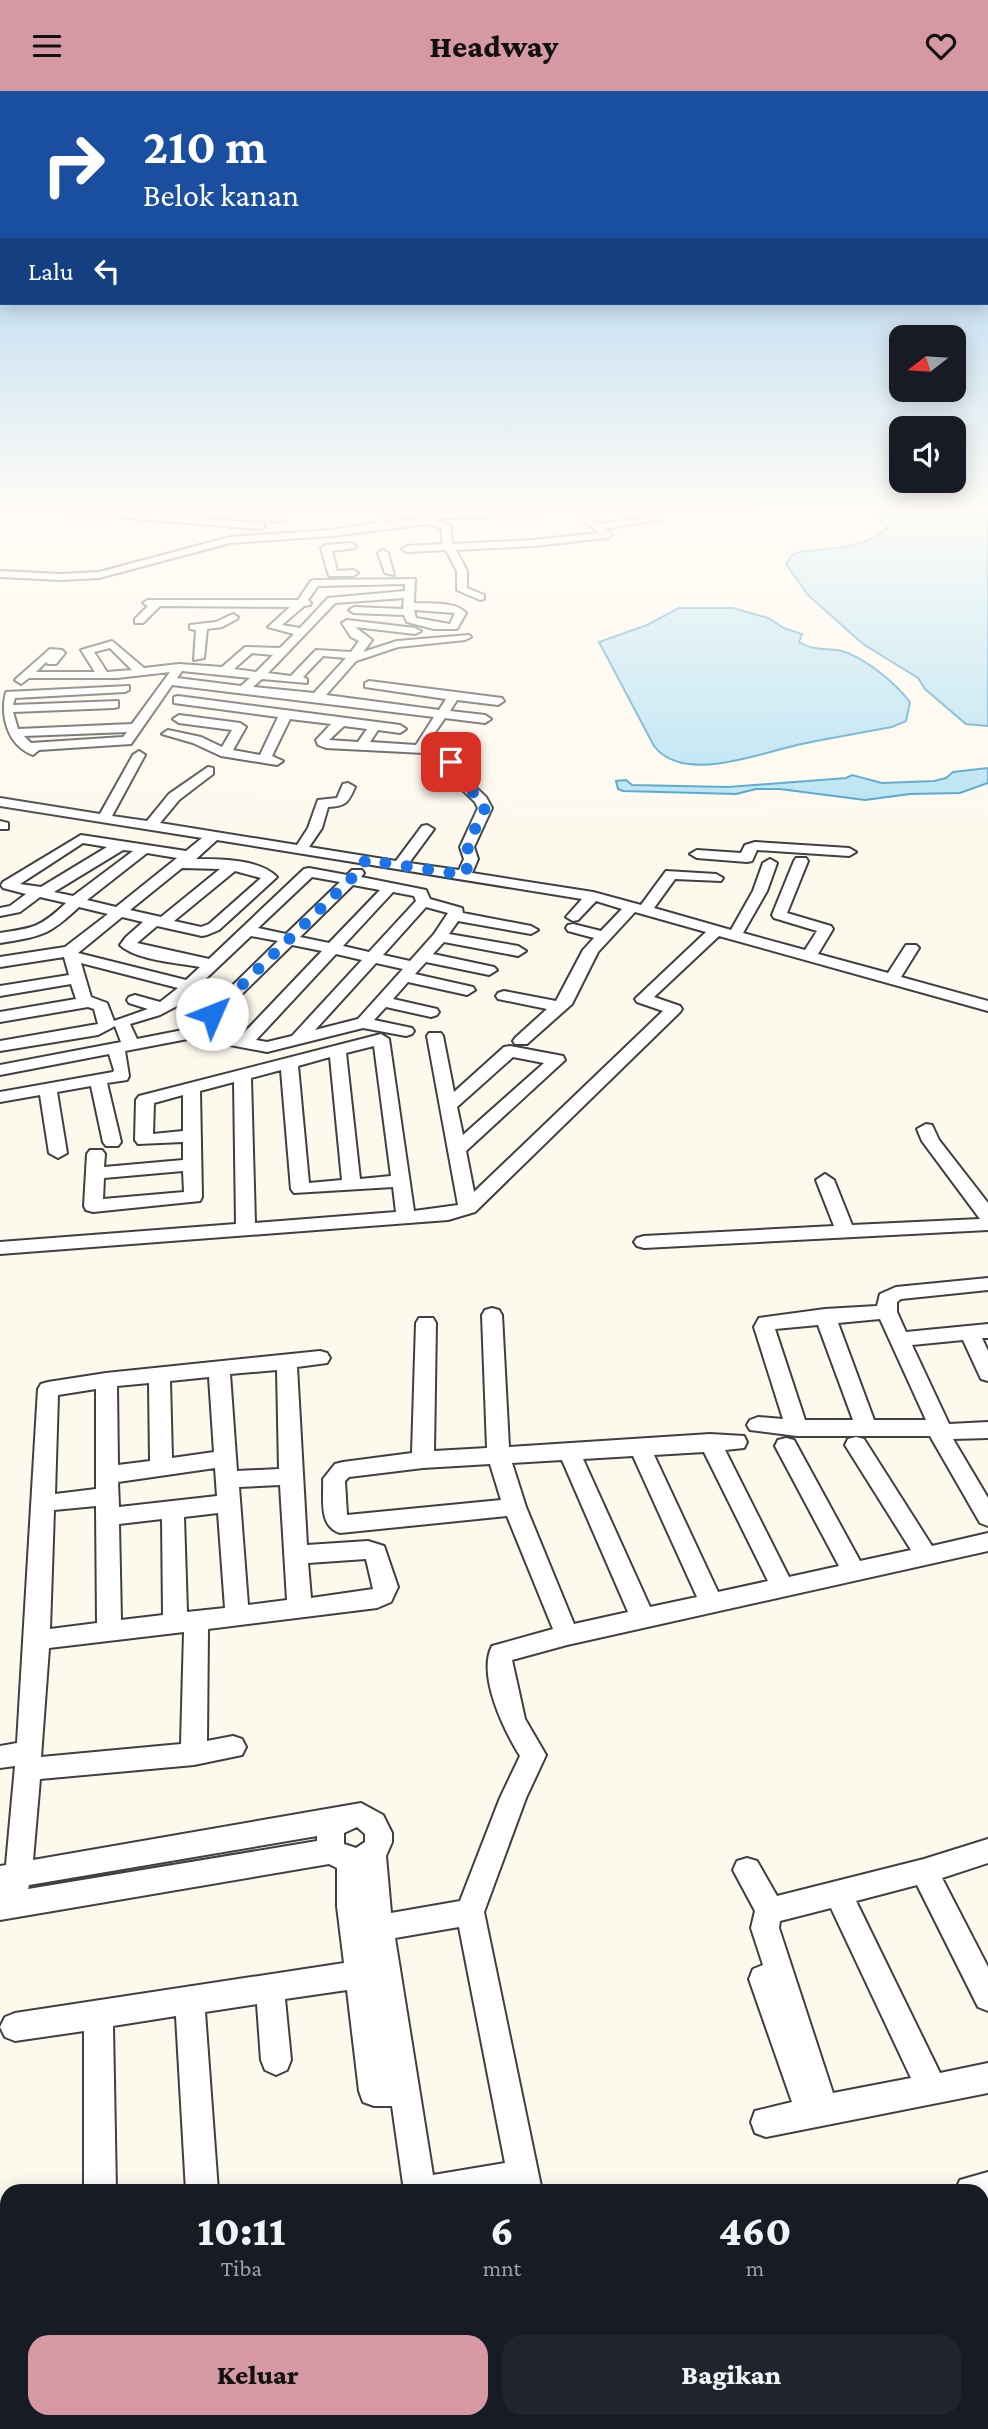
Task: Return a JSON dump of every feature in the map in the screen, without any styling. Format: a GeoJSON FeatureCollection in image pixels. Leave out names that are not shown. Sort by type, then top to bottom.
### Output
{"type":"FeatureCollection","features":[{"type":"Feature","properties":{"kind":"street"},"geometry":{"type":"LineString","coordinates":[[198,658],[198,627],[221,623]]}},
{"type":"Feature","properties":{"kind":"street"},"geometry":{"type":"LineString","coordinates":[[277,623],[274,629],[300,634]]}},
{"type":"Feature","properties":{"kind":"street"},"geometry":{"type":"LineString","coordinates":[[244,690],[311,623]]}},
{"type":"Feature","properties":{"kind":"street"},"geometry":{"type":"LineString","coordinates":[[417,623],[426,628]]}},
{"type":"Feature","properties":{"kind":"street"},"geometry":{"type":"LineString","coordinates":[[426,628],[401,644],[366,640],[355,635],[346,624],[426,628],[453,627],[455,623]]}},
{"type":"Feature","properties":{"kind":"street"},"geometry":{"type":"LineString","coordinates":[[305,650],[353,657],[401,644],[465,637]]}},
{"type":"Feature","properties":{"kind":"street"},"geometry":{"type":"LineString","coordinates":[[317,697],[366,640]]}},
{"type":"Feature","properties":{"kind":"street"},"geometry":{"type":"LineString","coordinates":[[103,675],[87,650],[113,644],[142,673]]}},
{"type":"Feature","properties":{"kind":"street"},"geometry":{"type":"LineString","coordinates":[[225,671],[249,649],[282,652]]}},
{"type":"Feature","properties":{"kind":"street"},"geometry":{"type":"LineString","coordinates":[[26,675],[142,673],[179,667],[299,680],[320,652]]}},
{"type":"Feature","properties":{"kind":"street"},"geometry":{"type":"LineString","coordinates":[[14,731],[10,695],[39,663],[69,661]]}},
{"type":"Feature","properties":{"kind":"street"},"geometry":{"type":"LineString","coordinates":[[14,731],[125,742],[179,667]]}},
{"type":"Feature","properties":{"kind":"street"},"geometry":{"type":"LineString","coordinates":[[10,695],[168,683],[317,697],[485,719]]}},
{"type":"Feature","properties":{"kind":"street"},"geometry":{"type":"LineString","coordinates":[[369,685],[498,701]]}},
{"type":"Feature","properties":{"kind":"street"},"geometry":{"type":"LineString","coordinates":[[102,729],[125,688]]}},
{"type":"Feature","properties":{"kind":"street"},"geometry":{"type":"LineString","coordinates":[[453,696],[421,743],[481,800],[485,808],[467,846],[471,859],[464,875]]}},
{"type":"Feature","properties":{"kind":"street"},"geometry":{"type":"LineString","coordinates":[[286,714],[271,761],[197,740],[165,738],[179,719],[184,701],[286,714],[341,722],[400,729]]}},
{"type":"Feature","properties":{"kind":"street"},"geometry":{"type":"LineString","coordinates":[[1,739],[14,731],[112,710]]}},
{"type":"Feature","properties":{"kind":"street"},"geometry":{"type":"LineString","coordinates":[[179,719],[240,727],[228,748]]}},
{"type":"Feature","properties":{"kind":"street"},"geometry":{"type":"LineString","coordinates":[[319,744],[326,720]]}},
{"type":"Feature","properties":{"kind":"street"},"geometry":{"type":"LineString","coordinates":[[319,744],[341,722]]}},
{"type":"Feature","properties":{"kind":"street"},"geometry":{"type":"LineString","coordinates":[[361,746],[376,726]]}},
{"type":"Feature","properties":{"kind":"street"},"geometry":{"type":"LineString","coordinates":[[14,731],[136,728]]}},
{"type":"Feature","properties":{"kind":"street"},"geometry":{"type":"LineString","coordinates":[[446,766],[467,742]]}},
{"type":"Feature","properties":{"kind":"street"},"geometry":{"type":"LineString","coordinates":[[319,744],[425,749]]}},
{"type":"Feature","properties":{"kind":"street"},"geometry":{"type":"LineString","coordinates":[[105,817],[139,755]]}},
{"type":"Feature","properties":{"kind":"street"},"geometry":{"type":"LineString","coordinates":[[152,824],[174,797],[208,771]]}},
{"type":"Feature","properties":{"kind":"street"},"geometry":{"type":"LineString","coordinates":[[301,849],[315,828],[323,803],[342,802],[348,787]]}},
{"type":"Feature","properties":{"kind":"street"},"geometry":{"type":"LineString","coordinates":[[0,802],[593,896],[891,980],[986,1002]]}},
{"type":"Feature","properties":{"kind":"street"},"geometry":{"type":"LineString","coordinates":[[400,865],[427,829]]}},
{"type":"Feature","properties":{"kind":"street"},"geometry":{"type":"LineString","coordinates":[[71,953],[215,835]]}},
{"type":"Feature","properties":{"kind":"street"},"geometry":{"type":"LineString","coordinates":[[4,886],[79,839],[122,844],[186,860],[265,873],[271,877],[214,927],[205,931],[156,923]]}},
{"type":"Feature","properties":{"kind":"street"},"geometry":{"type":"LineString","coordinates":[[0,912],[15,909],[122,844]]}},
{"type":"Feature","properties":{"kind":"street"},"geometry":{"type":"LineString","coordinates":[[697,854],[744,858],[751,846],[849,852]]}},
{"type":"Feature","properties":{"kind":"street"},"geometry":{"type":"LineString","coordinates":[[0,938],[44,930],[144,849]]}},
{"type":"Feature","properties":{"kind":"street"},"geometry":{"type":"LineString","coordinates":[[748,852],[808,862],[779,915],[826,929],[809,957]]}},
{"type":"Feature","properties":{"kind":"street"},"geometry":{"type":"LineString","coordinates":[[521,1041],[560,1007],[573,989],[584,960],[606,937],[667,884],[671,874],[709,877],[714,855]]}},
{"type":"Feature","properties":{"kind":"street"},"geometry":{"type":"LineString","coordinates":[[193,1033],[351,879],[366,860]]}},
{"type":"Feature","properties":{"kind":"street"},"geometry":{"type":"LineString","coordinates":[[735,935],[760,891],[771,863]]}},
{"type":"Feature","properties":{"kind":"street"},"geometry":{"type":"LineString","coordinates":[[211,964],[130,947],[128,944],[232,867]]}},
{"type":"Feature","properties":{"kind":"street"},"geometry":{"type":"LineString","coordinates":[[0,1097],[122,1074],[121,1022],[162,1008],[190,986],[309,872],[421,893],[423,902]]}},
{"type":"Feature","properties":{"kind":"street"},"geometry":{"type":"LineString","coordinates":[[4,886],[78,900],[231,944]]}},
{"type":"Feature","properties":{"kind":"street"},"geometry":{"type":"LineString","coordinates":[[243,1044],[390,887]]}},
{"type":"Feature","properties":{"kind":"street"},"geometry":{"type":"LineString","coordinates":[[593,896],[573,922],[606,937]]}},
{"type":"Feature","properties":{"kind":"street"},"geometry":{"type":"LineString","coordinates":[[0,1070],[193,1033],[267,1047],[363,1023],[458,913],[456,910],[423,902]]}},
{"type":"Feature","properties":{"kind":"street"},"geometry":{"type":"LineString","coordinates":[[298,1039],[423,902]]}},
{"type":"Feature","properties":{"kind":"street"},"geometry":{"type":"LineString","coordinates":[[456,916],[531,930]]}},
{"type":"Feature","properties":{"kind":"street"},"geometry":{"type":"LineString","coordinates":[[246,930],[413,966],[489,970]]}},
{"type":"Feature","properties":{"kind":"street"},"geometry":{"type":"LineString","coordinates":[[0,1248],[448,1214],[468,1209],[674,1009],[643,999],[717,930]]}},
{"type":"Feature","properties":{"kind":"street"},"geometry":{"type":"LineString","coordinates":[[440,937],[517,951]]}},
{"type":"Feature","properties":{"kind":"street"},"geometry":{"type":"LineString","coordinates":[[891,980],[911,948]]}},
{"type":"Feature","properties":{"kind":"street"},"geometry":{"type":"LineString","coordinates":[[0,1046],[106,1027],[101,1006],[84,1000],[71,953]]}},
{"type":"Feature","properties":{"kind":"street"},"geometry":{"type":"LineString","coordinates":[[0,963],[71,953],[190,986]]}},
{"type":"Feature","properties":{"kind":"street"},"geometry":{"type":"LineString","coordinates":[[413,966],[467,991]]}},
{"type":"Feature","properties":{"kind":"street"},"geometry":{"type":"LineString","coordinates":[[0,991],[77,978]]}},
{"type":"Feature","properties":{"kind":"street"},"geometry":{"type":"LineString","coordinates":[[504,996],[560,1007]]}},
{"type":"Feature","properties":{"kind":"street"},"geometry":{"type":"LineString","coordinates":[[135,1000],[162,1008]]}},
{"type":"Feature","properties":{"kind":"street"},"geometry":{"type":"LineString","coordinates":[[381,1001],[431,1012]]}},
{"type":"Feature","properties":{"kind":"street"},"geometry":{"type":"LineString","coordinates":[[0,1017],[89,1002]]}},
{"type":"Feature","properties":{"kind":"street"},"geometry":{"type":"LineString","coordinates":[[318,1016],[341,1023],[363,1023],[405,1031]]}},
{"type":"Feature","properties":{"kind":"street"},"geometry":{"type":"LineString","coordinates":[[435,1036],[468,1209]]}},
{"type":"Feature","properties":{"kind":"street"},"geometry":{"type":"LineString","coordinates":[[192,1136],[144,1140],[145,1100],[382,1040],[406,1217]]}},
{"type":"Feature","properties":{"kind":"street"},"geometry":{"type":"LineString","coordinates":[[337,1050],[352,1185]]}},
{"type":"Feature","properties":{"kind":"street"},"geometry":{"type":"LineString","coordinates":[[448,1106],[510,1051],[557,1060],[457,1150]]}},
{"type":"Feature","properties":{"kind":"street"},"geometry":{"type":"LineString","coordinates":[[289,1062],[300,1189],[401,1181]]}},
{"type":"Feature","properties":{"kind":"street"},"geometry":{"type":"LineString","coordinates":[[242,1075],[246,1229]]}},
{"type":"Feature","properties":{"kind":"street"},"geometry":{"type":"LineString","coordinates":[[98,1080],[112,1142]]}},
{"type":"Feature","properties":{"kind":"street"},"geometry":{"type":"LineString","coordinates":[[96,1154],[93,1206],[193,1198],[191,1088]]}},
{"type":"Feature","properties":{"kind":"street"},"geometry":{"type":"LineString","coordinates":[[48,1089],[58,1153]]}},
{"type":"Feature","properties":{"kind":"street"},"geometry":{"type":"LineString","coordinates":[[926,1129],[928,1136],[988,1216]]}},
{"type":"Feature","properties":{"kind":"street"},"geometry":{"type":"LineString","coordinates":[[95,1173],[192,1165]]}},
{"type":"Feature","properties":{"kind":"street"},"geometry":{"type":"LineString","coordinates":[[825,1180],[846,1233]]}},
{"type":"Feature","properties":{"kind":"street"},"geometry":{"type":"LineString","coordinates":[[644,1242],[760,1233],[846,1233],[988,1224]]}},
{"type":"Feature","properties":{"kind":"street"},"geometry":{"type":"LineString","coordinates":[[988,1284],[896,1293],[887,1299],[887,1312],[941,1430],[940,1439],[988,1517]]}},
{"type":"Feature","properties":{"kind":"street"},"geometry":{"type":"LineString","coordinates":[[854,1571],[791,1437],[764,1327],[772,1320],[887,1312]]}},
{"type":"Feature","properties":{"kind":"street"},"geometry":{"type":"LineString","coordinates":[[492,1315],[498,1455],[515,1507],[567,1635]]}},
{"type":"Feature","properties":{"kind":"street"},"geometry":{"type":"LineString","coordinates":[[825,1316],[861,1436],[925,1554]]}},
{"type":"Feature","properties":{"kind":"street"},"geometry":{"type":"LineString","coordinates":[[423,1460],[426,1323]]}},
{"type":"Feature","properties":{"kind":"street"},"geometry":{"type":"LineString","coordinates":[[900,1339],[978,1331],[988,1374]]}},
{"type":"Feature","properties":{"kind":"street"},"geometry":{"type":"LineString","coordinates":[[9,1876],[361,1815],[377,1827],[380,1836],[378,1846],[351,1855],[187,1876],[6,1906],[9,1876],[27,1761],[37,1640],[48,1389],[106,1380],[320,1358]]}},
{"type":"Feature","properties":{"kind":"street"},"geometry":{"type":"LineString","coordinates":[[287,1361],[290,1477],[300,1609]]}},
{"type":"Feature","properties":{"kind":"street"},"geometry":{"type":"LineString","coordinates":[[219,1370],[237,1616]]}},
{"type":"Feature","properties":{"kind":"street"},"geometry":{"type":"LineString","coordinates":[[159,1376],[161,1469]]}},
{"type":"Feature","properties":{"kind":"street"},"geometry":{"type":"LineString","coordinates":[[106,1380],[110,1631]]}},
{"type":"Feature","properties":{"kind":"street"},"geometry":{"type":"LineString","coordinates":[[758,1425],[791,1437],[988,1430]]}},
{"type":"Feature","properties":{"kind":"street"},"geometry":{"type":"LineString","coordinates":[[710,1442],[784,1588]]}},
{"type":"Feature","properties":{"kind":"street"},"geometry":{"type":"LineString","coordinates":[[515,1507],[348,1525],[337,1521],[334,1479],[342,1469],[423,1460],[736,1442]]}},
{"type":"Feature","properties":{"kind":"street"},"geometry":{"type":"LineString","coordinates":[[640,1447],[712,1604]]}},
{"type":"Feature","properties":{"kind":"street"},"geometry":{"type":"LineString","coordinates":[[569,1452],[643,1618]]}},
{"type":"Feature","properties":{"kind":"street"},"geometry":{"type":"LineString","coordinates":[[108,1496],[161,1469],[226,1469],[290,1477]]}},
{"type":"Feature","properties":{"kind":"street"},"geometry":{"type":"LineString","coordinates":[[45,1503],[108,1496],[173,1510],[229,1503]]}},
{"type":"Feature","properties":{"kind":"street"},"geometry":{"type":"LineString","coordinates":[[173,1510],[185,1622],[194,1754]]}},
{"type":"Feature","properties":{"kind":"street"},"geometry":{"type":"LineString","coordinates":[[525,2184],[470,1912],[513,1798],[533,1755],[516,1729],[499,1656],[507,1650],[567,1635],[988,1542]]}},
{"type":"Feature","properties":{"kind":"street"},"geometry":{"type":"LineString","coordinates":[[37,1640],[377,1599],[386,1587],[376,1552],[368,1550],[295,1555]]}},
{"type":"Feature","properties":{"kind":"street"},"geometry":{"type":"LineString","coordinates":[[0,1757],[27,1761],[194,1754],[233,1747]]}},
{"type":"Feature","properties":{"kind":"street"},"geometry":{"type":"LineString","coordinates":[[340,1819],[331,1828],[328,1840],[351,1855]]}},
{"type":"Feature","properties":{"kind":"street"},"geometry":{"type":"LineString","coordinates":[[185,1846],[187,1876]]}},
{"type":"Feature","properties":{"kind":"street"},"geometry":{"type":"LineString","coordinates":[[818,2112],[765,1929],[765,1917],[770,1911],[924,1871],[988,1851]]}},
{"type":"Feature","properties":{"kind":"street"},"geometry":{"type":"LineString","coordinates":[[351,1855],[349,1883],[367,1930],[373,1972],[374,2091],[405,2091],[419,2184]]}},
{"type":"Feature","properties":{"kind":"street"},"geometry":{"type":"LineString","coordinates":[[747,1870],[770,1911]]}},
{"type":"Feature","properties":{"kind":"street"},"geometry":{"type":"LineString","coordinates":[[924,1871],[988,1997]]}},
{"type":"Feature","properties":{"kind":"street"},"geometry":{"type":"LineString","coordinates":[[838,1893],[932,2089]]}},
{"type":"Feature","properties":{"kind":"street"},"geometry":{"type":"LineString","coordinates":[[367,1930],[470,1912]]}},
{"type":"Feature","properties":{"kind":"street"},"geometry":{"type":"LineString","coordinates":[[15,2027],[373,1972]]}},
{"type":"Feature","properties":{"kind":"street"},"geometry":{"type":"LineString","coordinates":[[763,1979],[818,2112]]}},
{"type":"Feature","properties":{"kind":"street"},"geometry":{"type":"LineString","coordinates":[[270,1987],[276,2060]]}},
{"type":"Feature","properties":{"kind":"street"},"geometry":{"type":"LineString","coordinates":[[190,2000],[202,2184]]}},
{"type":"Feature","properties":{"kind":"street"},"geometry":{"type":"LineString","coordinates":[[98,2014],[100,2184]]}},
{"type":"Feature","properties":{"kind":"street"},"geometry":{"type":"LineString","coordinates":[[766,2122],[988,2078]]}},
{"type":"Feature","properties":{"kind":"water"},"geometry":{"type":"Polygon","coordinates":[[[776,623],[802,634],[799,642],[805,645],[842,651],[857,657],[882,674],[910,702],[906,721],[892,727],[809,742],[722,763],[683,763],[667,757],[654,746],[599,642],[647,625],[776,623]]]}},
{"type":"Feature","properties":{"kind":"water"},"geometry":{"type":"Polygon","coordinates":[[[840,623],[988,623],[988,726],[966,724],[925,689],[918,678],[863,644],[840,623]]]}},
{"type":"Feature","properties":{"kind":"water"},"geometry":{"type":"Polygon","coordinates":[[[988,768],[988,783],[960,793],[910,794],[865,800],[780,789],[756,789],[736,794],[623,791],[618,789],[616,781],[626,780],[632,785],[728,787],[846,778],[852,775],[882,783],[934,781],[946,778],[953,772],[988,768]]]}},
{"type":"Feature","properties":{"kind":"route"},"geometry":{"type":"LineString","coordinates":[[212,1014],[351,879],[366,860],[464,875],[471,859],[467,846],[485,808],[481,800],[446,766],[451,762]]}}]}
